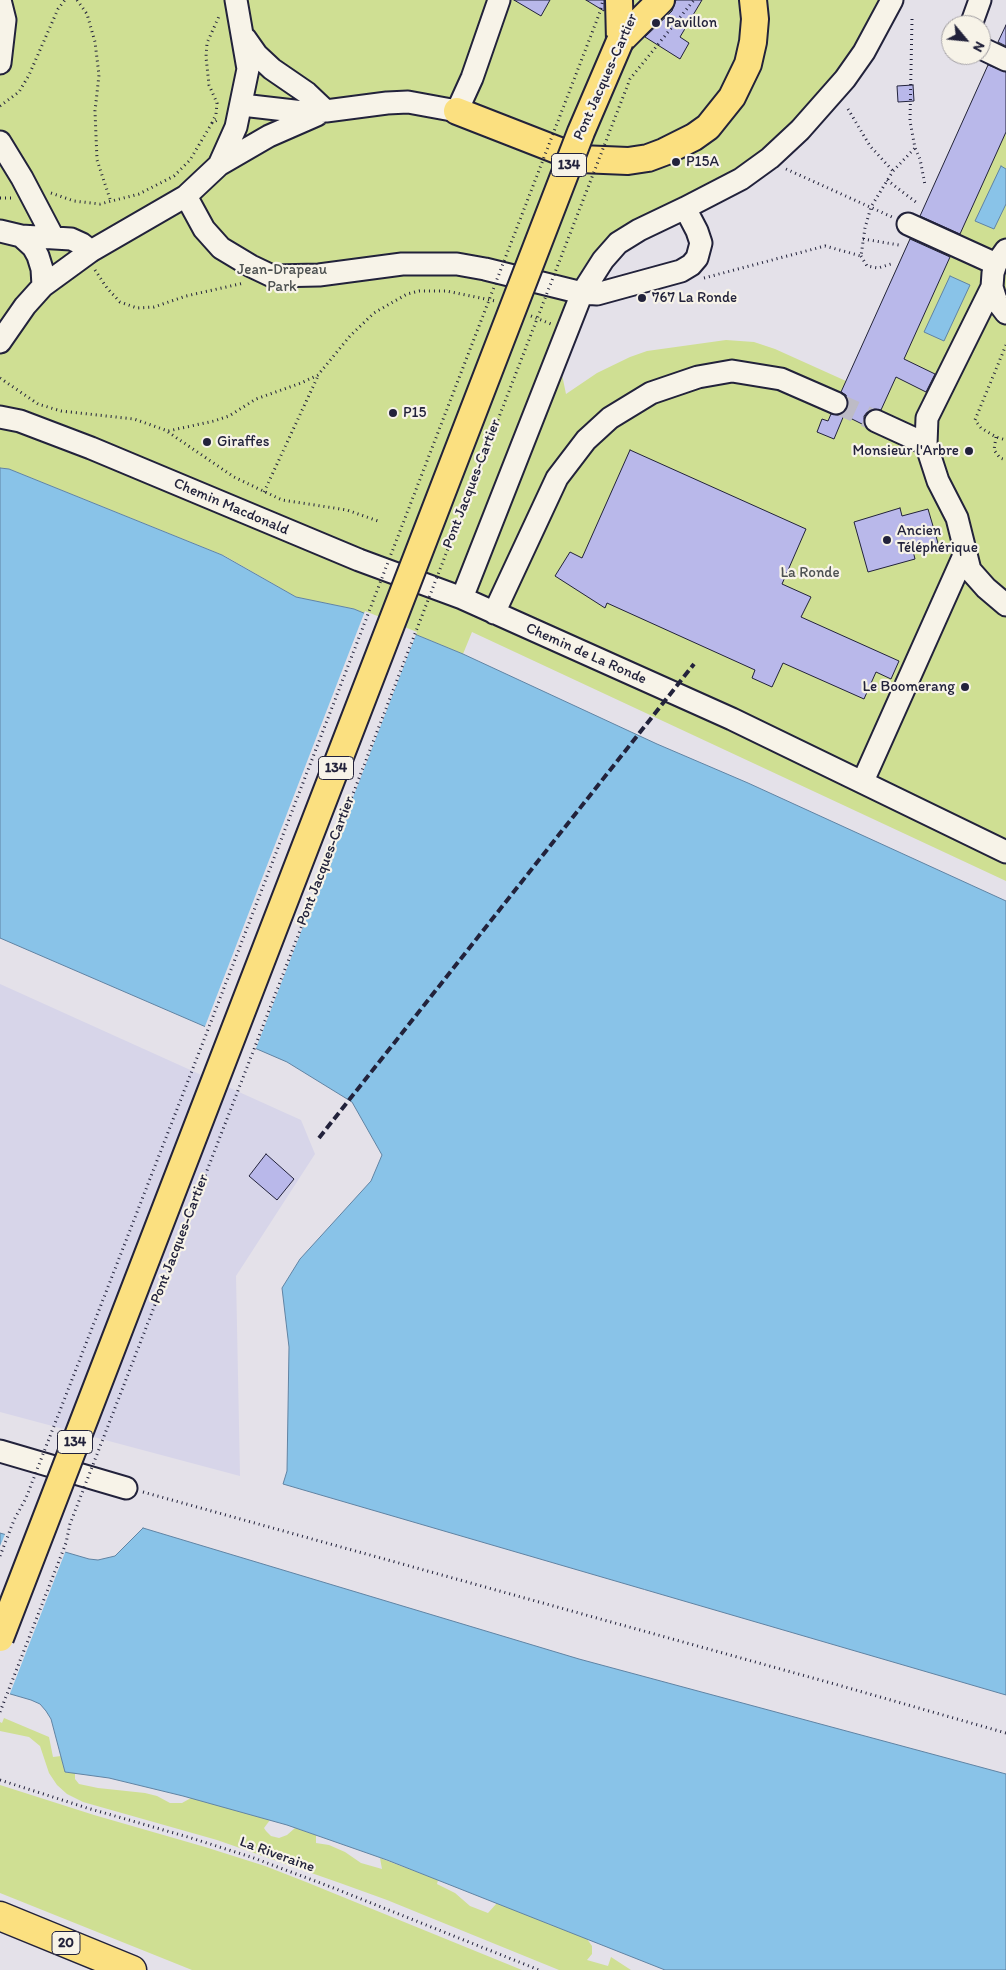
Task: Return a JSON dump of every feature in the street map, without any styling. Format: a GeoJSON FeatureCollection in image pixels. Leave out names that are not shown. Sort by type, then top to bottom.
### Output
{"type":"FeatureCollection","features":[{"type":"Feature","properties":{"kind":"highway","name":"20"},"geometry":{"type":"LineString","coordinates":[[0,1916],[132,1970]]}},
{"type":"Feature","properties":{"kind":"main road"},"geometry":{"type":"LineString","coordinates":[[619,0],[620,41]]}},
{"type":"Feature","properties":{"kind":"main road","name":"Pont Jacques-Cartier"},"geometry":{"type":"LineString","coordinates":[[0,1638],[581,132],[620,41],[641,0]]}},
{"type":"Feature","properties":{"kind":"main road"},"geometry":{"type":"LineString","coordinates":[[620,41],[660,0]]}},
{"type":"Feature","properties":{"kind":"main road"},"geometry":{"type":"LineString","coordinates":[[457,111],[580,159],[628,161],[648,158],[680,146],[708,127],[720,114],[742,80],[748,64],[754,34],[753,0]]}},
{"type":"Feature","properties":{"kind":"street"},"geometry":{"type":"LineString","coordinates":[[0,0],[5,20],[0,64]]}},
{"type":"Feature","properties":{"kind":"street"},"geometry":{"type":"LineString","coordinates":[[242,105],[303,112],[326,111],[387,102],[408,102],[457,111],[472,78],[499,0]]}},
{"type":"Feature","properties":{"kind":"street"},"geometry":{"type":"LineString","coordinates":[[462,598],[582,293],[603,260],[618,243],[638,230],[741,179],[770,158],[800,130],[845,79],[864,52],[892,0]]}},
{"type":"Feature","properties":{"kind":"street"},"geometry":{"type":"LineString","coordinates":[[975,15],[980,0]]}},
{"type":"Feature","properties":{"kind":"street"},"geometry":{"type":"LineString","coordinates":[[229,3],[243,35],[257,55],[272,69],[307,93],[326,111]]}},
{"type":"Feature","properties":{"kind":"street"},"geometry":{"type":"LineString","coordinates":[[218,165],[236,127],[242,105],[248,69],[243,35]]}},
{"type":"Feature","properties":{"kind":"street"},"geometry":{"type":"LineString","coordinates":[[991,53],[1006,60]]}},
{"type":"Feature","properties":{"kind":"street"},"geometry":{"type":"LineString","coordinates":[[0,342],[43,286],[91,251],[186,196],[218,165],[269,136],[326,111]]}},
{"type":"Feature","properties":{"kind":"street"},"geometry":{"type":"LineString","coordinates":[[0,142],[28,189],[52,237]]}},
{"type":"Feature","properties":{"kind":"street"},"geometry":{"type":"LineString","coordinates":[[186,196],[204,229],[221,248],[272,276],[319,275],[402,264],[457,264],[582,293],[597,294],[659,278],[681,271],[691,265],[697,258],[702,243],[685,208]]}},
{"type":"Feature","properties":{"kind":"street"},"geometry":{"type":"LineString","coordinates":[[908,224],[1001,257],[993,273],[992,287],[996,300],[1006,313]]}},
{"type":"Feature","properties":{"kind":"street"},"geometry":{"type":"LineString","coordinates":[[0,232],[21,236],[71,240],[82,244],[91,251]]}},
{"type":"Feature","properties":{"kind":"street"},"geometry":{"type":"LineString","coordinates":[[21,236],[33,247],[38,256],[42,269],[43,286]]}},
{"type":"Feature","properties":{"kind":"street"},"geometry":{"type":"LineString","coordinates":[[992,287],[927,418],[926,444],[938,482],[957,518],[970,570],[986,588],[1006,605]]}},
{"type":"Feature","properties":{"kind":"street"},"geometry":{"type":"LineString","coordinates":[[494,613],[557,478],[586,440],[610,418],[626,408],[651,393],[698,377],[732,371],[781,378],[836,403]]}},
{"type":"Feature","properties":{"kind":"street","name":"Chemin Macdonald"},"geometry":{"type":"LineString","coordinates":[[0,417],[20,421],[91,448],[358,560],[462,598]]}},
{"type":"Feature","properties":{"kind":"street"},"geometry":{"type":"LineString","coordinates":[[876,421],[926,444]]}},
{"type":"Feature","properties":{"kind":"street"},"geometry":{"type":"LineString","coordinates":[[863,781],[965,553]]}},
{"type":"Feature","properties":{"kind":"street","name":"Chemin de La Ronde"},"geometry":{"type":"LineString","coordinates":[[462,598],[732,719],[1006,852]]}},
{"type":"Feature","properties":{"kind":"street"},"geometry":{"type":"LineString","coordinates":[[0,1451],[126,1488]]}},
{"type":"Feature","properties":{"kind":"path"},"geometry":{"type":"LineString","coordinates":[[0,106],[19,92],[29,75],[58,9],[65,0]]}},
{"type":"Feature","properties":{"kind":"path"},"geometry":{"type":"LineString","coordinates":[[77,0],[87,14],[95,42],[98,75],[95,111],[97,160],[111,202]]}},
{"type":"Feature","properties":{"kind":"path","name":"Pont Jacques-Cartier"},"geometry":{"type":"LineString","coordinates":[[0,1556],[14,1520],[26,1498],[207,1032],[603,0]]}},
{"type":"Feature","properties":{"kind":"path","name":"Pont Jacques-Cartier"},"geometry":{"type":"LineString","coordinates":[[0,1712],[66,1543],[70,1524],[630,79],[694,0]]}},
{"type":"Feature","properties":{"kind":"path"},"geometry":{"type":"LineString","coordinates":[[28,189],[40,190],[74,201],[100,204],[139,194],[174,176],[190,160],[216,114],[217,103],[209,85],[206,57],[207,43],[229,3]]}},
{"type":"Feature","properties":{"kind":"path"},"geometry":{"type":"LineString","coordinates":[[912,19],[910,121],[925,184]]}},
{"type":"Feature","properties":{"kind":"path"},"geometry":{"type":"LineString","coordinates":[[212,123],[242,105]]}},
{"type":"Feature","properties":{"kind":"path"},"geometry":{"type":"LineString","coordinates":[[848,109],[870,146],[893,171]]}},
{"type":"Feature","properties":{"kind":"path"},"geometry":{"type":"LineString","coordinates":[[891,264],[878,268],[867,266],[861,256],[864,239],[871,207],[893,171],[915,148]]}},
{"type":"Feature","properties":{"kind":"path"},"geometry":{"type":"LineString","coordinates":[[786,169],[908,224]]}},
{"type":"Feature","properties":{"kind":"path"},"geometry":{"type":"LineString","coordinates":[[887,180],[917,203]]}},
{"type":"Feature","properties":{"kind":"path"},"geometry":{"type":"LineString","coordinates":[[864,239],[899,245]]}},
{"type":"Feature","properties":{"kind":"path"},"geometry":{"type":"LineString","coordinates":[[696,280],[825,246],[861,256]]}},
{"type":"Feature","properties":{"kind":"path"},"geometry":{"type":"LineString","coordinates":[[91,251],[93,268],[107,288],[120,302],[137,308],[154,307],[186,296],[272,276]]}},
{"type":"Feature","properties":{"kind":"path"},"geometry":{"type":"LineString","coordinates":[[264,492],[318,375],[350,336],[374,313],[407,294],[419,291],[446,291],[497,302]]}},
{"type":"Feature","properties":{"kind":"path"},"geometry":{"type":"LineString","coordinates":[[526,314],[558,327]]}},
{"type":"Feature","properties":{"kind":"path"},"geometry":{"type":"LineString","coordinates":[[1006,345],[975,420],[981,428],[996,437],[1006,440]]}},
{"type":"Feature","properties":{"kind":"path"},"geometry":{"type":"LineString","coordinates":[[168,432],[229,416],[256,399],[318,375]]}},
{"type":"Feature","properties":{"kind":"path"},"geometry":{"type":"LineString","coordinates":[[0,378],[38,404],[61,411],[134,419],[168,432],[234,477],[282,500],[347,510],[378,521]]}},
{"type":"Feature","properties":{"kind":"path"},"geometry":{"type":"LineString","coordinates":[[996,437],[994,450],[1000,458],[1006,460]]}},
{"type":"Feature","properties":{"kind":"path"},"geometry":{"type":"LineString","coordinates":[[126,1488],[838,1684],[1006,1733]]}},
{"type":"Feature","properties":{"kind":"path","name":"La Riveraine"},"geometry":{"type":"LineString","coordinates":[[0,1780],[251,1857],[332,1887],[539,1970]]}},
{"type":"Feature","properties":{"kind":"shaded area"},"geometry":{"type":"Polygon","coordinates":[[[0,984],[301,1120],[315,1154],[236,1276],[240,1476],[0,1412],[0,984]]]}},
{"type":"Feature","properties":{"kind":"green space","name":"Jean-Drapeau Park"},"geometry":{"type":"Polygon","coordinates":[[[0,0],[881,0],[855,48],[829,85],[769,145],[710,185],[611,235],[593,253],[578,276],[554,336],[566,394],[597,373],[647,351],[726,340],[754,342],[775,349],[846,381],[988,65],[991,65],[991,58],[999,40],[1006,43],[1006,881],[472,632],[463,654],[354,609],[296,597],[225,556],[9,469],[0,468],[0,0]]]}},
{"type":"Feature","properties":{"kind":"green space"},"geometry":{"type":"Polygon","coordinates":[[[4,1718],[49,1737],[53,1757],[61,1756],[65,1772],[75,1773],[75,1779],[79,1784],[145,1793],[157,1796],[170,1803],[182,1803],[191,1798],[270,1820],[264,1828],[271,1836],[279,1838],[287,1835],[295,1828],[316,1835],[316,1843],[329,1845],[345,1852],[361,1863],[382,1869],[380,1858],[438,1880],[437,1884],[455,1893],[470,1906],[488,1913],[497,1903],[587,1939],[592,1946],[592,1954],[587,1960],[608,1966],[611,1957],[631,1970],[559,1970],[387,1900],[340,1883],[217,1840],[83,1802],[67,1794],[57,1785],[49,1773],[40,1746],[29,1737],[0,1731],[0,1722],[2,1723],[4,1718]]]}},
{"type":"Feature","properties":{"kind":"green space"},"geometry":{"type":"Polygon","coordinates":[[[0,1785],[265,1866],[522,1970],[192,1970],[0,1893],[0,1785]]]}},
{"type":"Feature","properties":{"kind":"water"},"geometry":{"type":"Polygon","coordinates":[[[1001,166],[1006,169],[1006,204],[994,229],[975,221],[1001,166]]]}},
{"type":"Feature","properties":{"kind":"water"},"geometry":{"type":"Polygon","coordinates":[[[950,276],[970,285],[944,341],[924,332],[950,276]]]}},
{"type":"Feature","properties":{"kind":"water"},"geometry":{"type":"Polygon","coordinates":[[[0,468],[9,469],[222,555],[296,597],[354,609],[463,654],[657,744],[748,783],[1006,901],[1006,1695],[283,1484],[287,1471],[289,1347],[282,1288],[300,1259],[371,1181],[382,1155],[352,1102],[287,1062],[0,938],[0,468]]]}},
{"type":"Feature","properties":{"kind":"water"},"geometry":{"type":"Polygon","coordinates":[[[143,1528],[579,1659],[1006,1774],[1006,1970],[665,1970],[387,1860],[287,1825],[109,1778],[65,1772],[51,1719],[46,1711],[40,1704],[31,1700],[0,1691],[0,1533],[98,1560],[115,1556],[143,1528]]]}},
{"type":"Feature","properties":{"kind":"pier"},"geometry":{"type":"Polygon","coordinates":[[[365,611],[417,632],[255,1051],[204,1029],[365,611]]]}},
{"type":"Feature","properties":{"kind":"pier"},"geometry":{"type":"Polygon","coordinates":[[[6,1532],[66,1550],[9,1696],[0,1694],[0,1546],[6,1532]]]}},
{"type":"Feature","properties":{"kind":"building"},"geometry":{"type":"Polygon","coordinates":[[[514,0],[550,0],[541,16],[514,0]]]}},
{"type":"Feature","properties":{"kind":"building"},"geometry":{"type":"Polygon","coordinates":[[[586,0],[604,0],[604,11],[586,0]]]}},
{"type":"Feature","properties":{"kind":"building"},"geometry":{"type":"Polygon","coordinates":[[[676,0],[702,0],[680,37],[689,43],[680,59],[645,37],[672,11],[676,0]]]}},
{"type":"Feature","properties":{"kind":"building"},"geometry":{"type":"Polygon","coordinates":[[[1006,25],[1006,46],[998,42],[1006,25]]]}},
{"type":"Feature","properties":{"kind":"building"},"geometry":{"type":"Polygon","coordinates":[[[988,65],[1006,72],[1006,132],[960,234],[920,216],[988,65]]]}},
{"type":"Feature","properties":{"kind":"building"},"geometry":{"type":"Polygon","coordinates":[[[913,85],[914,101],[898,102],[897,86],[913,85]]]}},
{"type":"Feature","properties":{"kind":"building"},"geometry":{"type":"Polygon","coordinates":[[[910,239],[950,257],[904,359],[935,374],[926,392],[896,377],[881,410],[874,409],[868,411],[864,416],[864,425],[844,415],[834,439],[817,432],[822,419],[828,421],[831,414],[838,415],[847,408],[848,401],[846,395],[841,392],[910,239]]]}},
{"type":"Feature","properties":{"kind":"building"},"geometry":{"type":"Polygon","coordinates":[[[630,450],[806,529],[782,584],[811,597],[801,617],[899,661],[891,679],[876,672],[864,699],[783,663],[772,687],[752,678],[755,670],[607,603],[605,608],[555,576],[570,552],[582,558],[630,450]]]}},
{"type":"Feature","properties":{"kind":"building"},"geometry":{"type":"Polygon","coordinates":[[[900,508],[902,516],[928,509],[938,543],[913,551],[915,559],[868,572],[854,522],[900,508]]]}},
{"type":"Feature","properties":{"kind":"building"},"geometry":{"type":"Polygon","coordinates":[[[266,1154],[294,1179],[277,1200],[249,1176],[266,1154]]]}},
{"type":"Feature","properties":{"kind":"tunnel"},"geometry":{"type":"LineString","coordinates":[[836,403],[876,421]]}},
{"type":"Feature","properties":{"kind":"railway"},"geometry":{"type":"LineString","coordinates":[[319,1138],[694,664]]}},
{"type":"Feature","properties":{"kind":"place","name":"Pavillon"},"geometry":{"type":"Point","coordinates":[656,23]}},
{"type":"Feature","properties":{"kind":"place","name":"P15A"},"geometry":{"type":"Point","coordinates":[676,162]}},
{"type":"Feature","properties":{"kind":"place","name":"767 La Ronde"},"geometry":{"type":"Point","coordinates":[642,298]}},
{"type":"Feature","properties":{"kind":"place","name":"P15"},"geometry":{"type":"Point","coordinates":[393,413]}},
{"type":"Feature","properties":{"kind":"place","name":"Giraffes"},"geometry":{"type":"Point","coordinates":[207,442]}},
{"type":"Feature","properties":{"kind":"place","name":"Monsieur l'Arbre"},"geometry":{"type":"Point","coordinates":[969,451]}},
{"type":"Feature","properties":{"kind":"place","name":"Ancien Téléphérique"},"geometry":{"type":"Point","coordinates":[887,540]}},
{"type":"Feature","properties":{"kind":"place","name":"Le Boomerang"},"geometry":{"type":"Point","coordinates":[965,687]}},
{"type":"Feature","properties":{"kind":"park label","name":"La Ronde"},"geometry":{"type":"Point","coordinates":[810,573]}}]}
